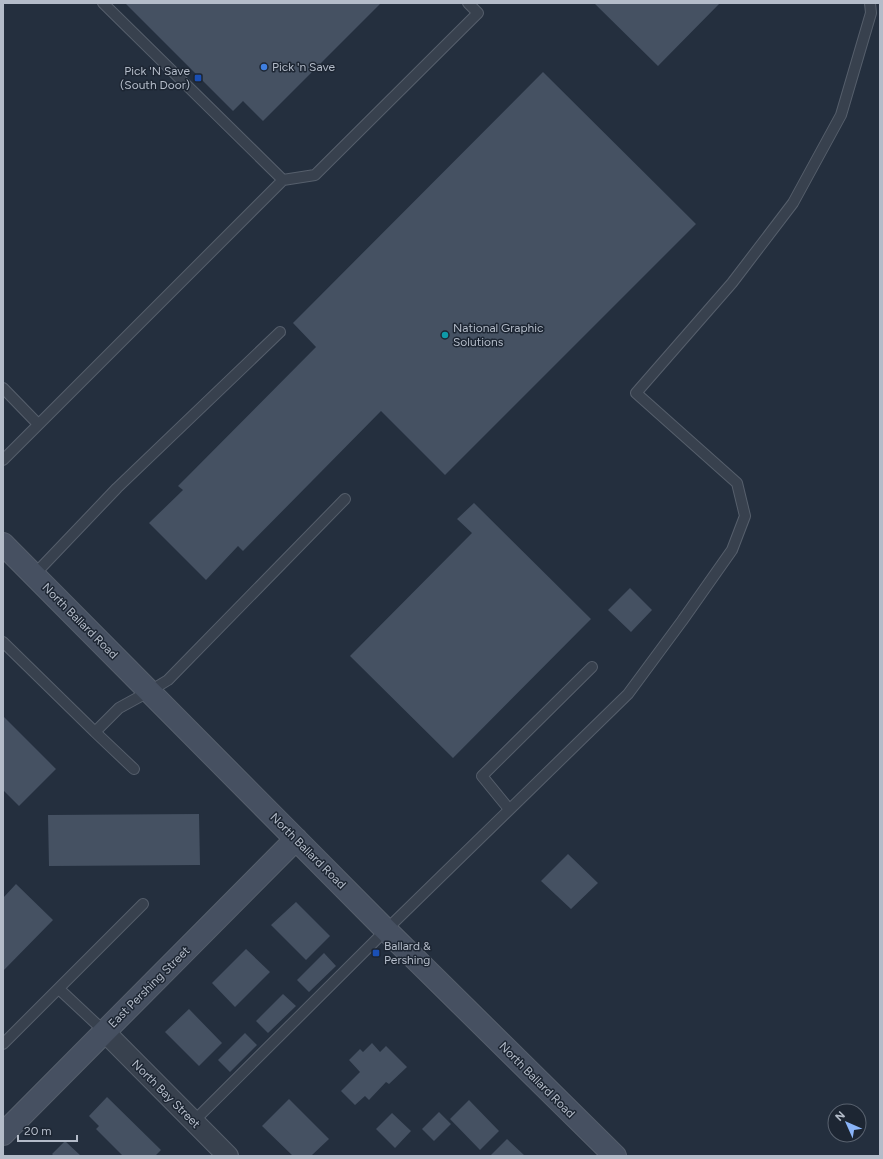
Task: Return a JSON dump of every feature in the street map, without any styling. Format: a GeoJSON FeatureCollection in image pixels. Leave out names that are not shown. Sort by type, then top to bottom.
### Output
{"type":"FeatureCollection","features":[{"type":"Feature","properties":{"kind":"main road","name":"North Ballard Road"},"geometry":{"type":"LineString","coordinates":[[3,544],[386,930],[615,1156]]}},
{"type":"Feature","properties":{"kind":"main road","name":"East Pershing Street"},"geometry":{"type":"LineString","coordinates":[[3,1134],[296,839]]}},
{"type":"Feature","properties":{"kind":"street","name":"North Bay Street"},"geometry":{"type":"LineString","coordinates":[[104,1032],[228,1156]]}},
{"type":"Feature","properties":{"kind":"lane"},"geometry":{"type":"LineString","coordinates":[[104,3],[283,180]]}},
{"type":"Feature","properties":{"kind":"lane"},"geometry":{"type":"LineString","coordinates":[[3,460],[283,180],[315,175],[478,13],[468,3]]}},
{"type":"Feature","properties":{"kind":"lane"},"geometry":{"type":"LineString","coordinates":[[194,1121],[386,930],[628,694],[732,550],[745,516],[736,483],[636,394],[732,283],[793,203],[841,115],[871,14],[870,3]]}},
{"type":"Feature","properties":{"kind":"lane"},"geometry":{"type":"LineString","coordinates":[[34,575],[117,488],[280,332]]}},
{"type":"Feature","properties":{"kind":"lane"},"geometry":{"type":"LineString","coordinates":[[3,388],[38,424]]}},
{"type":"Feature","properties":{"kind":"lane"},"geometry":{"type":"LineString","coordinates":[[95,732],[119,708],[168,680],[345,500]]}},
{"type":"Feature","properties":{"kind":"lane"},"geometry":{"type":"LineString","coordinates":[[3,642],[134,770]]}},
{"type":"Feature","properties":{"kind":"lane"},"geometry":{"type":"LineString","coordinates":[[510,809],[482,776],[592,666]]}},
{"type":"Feature","properties":{"kind":"lane"},"geometry":{"type":"LineString","coordinates":[[3,1044],[143,904]]}},
{"type":"Feature","properties":{"kind":"lane"},"geometry":{"type":"LineString","coordinates":[[58,989],[104,1032]]}},
{"type":"Feature","properties":{"kind":"building","name":"Pick 'n Save"},"geometry":{"type":"Polygon","coordinates":[[[125,3],[381,3],[263,121],[243,101],[233,111],[125,3]]]}},
{"type":"Feature","properties":{"kind":"building"},"geometry":{"type":"Polygon","coordinates":[[[594,3],[720,3],[658,66],[594,3]]]}},
{"type":"Feature","properties":{"kind":"building","name":"National Graphic Solutions"},"geometry":{"type":"Polygon","coordinates":[[[543,72],[696,224],[445,475],[381,411],[243,551],[238,546],[206,580],[149,523],[183,490],[178,486],[316,347],[293,323],[543,72]]]}},
{"type":"Feature","properties":{"kind":"building"},"geometry":{"type":"Polygon","coordinates":[[[474,503],[591,619],[453,758],[350,656],[472,533],[457,519],[474,503]]]}},
{"type":"Feature","properties":{"kind":"building"},"geometry":{"type":"Polygon","coordinates":[[[630,588],[652,610],[631,632],[608,610],[630,588]]]}},
{"type":"Feature","properties":{"kind":"building"},"geometry":{"type":"Polygon","coordinates":[[[3,716],[56,769],[19,806],[3,790],[3,716]]]}},
{"type":"Feature","properties":{"kind":"building"},"geometry":{"type":"Polygon","coordinates":[[[199,814],[200,865],[49,866],[48,815],[199,814]]]}},
{"type":"Feature","properties":{"kind":"building"},"geometry":{"type":"Polygon","coordinates":[[[568,854],[598,883],[571,909],[541,881],[568,854]]]}},
{"type":"Feature","properties":{"kind":"building"},"geometry":{"type":"Polygon","coordinates":[[[16,884],[53,920],[3,971],[3,898],[16,884]]]}},
{"type":"Feature","properties":{"kind":"building"},"geometry":{"type":"Polygon","coordinates":[[[296,902],[330,936],[306,960],[271,925],[296,902]]]}},
{"type":"Feature","properties":{"kind":"building"},"geometry":{"type":"Polygon","coordinates":[[[246,949],[270,972],[235,1007],[212,983],[246,949]]]}},
{"type":"Feature","properties":{"kind":"building"},"geometry":{"type":"Polygon","coordinates":[[[324,953],[336,966],[309,992],[297,980],[324,953]]]}},
{"type":"Feature","properties":{"kind":"building"},"geometry":{"type":"Polygon","coordinates":[[[283,994],[296,1006],[268,1033],[256,1021],[283,994]]]}},
{"type":"Feature","properties":{"kind":"building"},"geometry":{"type":"Polygon","coordinates":[[[189,1009],[222,1043],[199,1066],[165,1032],[189,1009]]]}},
{"type":"Feature","properties":{"kind":"building"},"geometry":{"type":"Polygon","coordinates":[[[245,1033],[257,1045],[230,1072],[218,1060],[245,1033]]]}},
{"type":"Feature","properties":{"kind":"building"},"geometry":{"type":"Polygon","coordinates":[[[372,1043],[380,1052],[386,1046],[407,1067],[389,1084],[386,1082],[369,1100],[365,1096],[355,1105],[341,1091],[360,1072],[349,1060],[360,1049],[363,1052],[372,1043]]]}},
{"type":"Feature","properties":{"kind":"building"},"geometry":{"type":"Polygon","coordinates":[[[107,1097],[161,1150],[155,1156],[123,1156],[96,1129],[99,1126],[89,1116],[107,1097]]]}},
{"type":"Feature","properties":{"kind":"building"},"geometry":{"type":"Polygon","coordinates":[[[289,1099],[329,1139],[311,1156],[293,1156],[262,1126],[289,1099]]]}},
{"type":"Feature","properties":{"kind":"building"},"geometry":{"type":"Polygon","coordinates":[[[469,1100],[499,1131],[480,1150],[450,1119],[469,1100]]]}},
{"type":"Feature","properties":{"kind":"building"},"geometry":{"type":"Polygon","coordinates":[[[439,1112],[451,1124],[434,1141],[422,1129],[439,1112]]]}},
{"type":"Feature","properties":{"kind":"building"},"geometry":{"type":"Polygon","coordinates":[[[392,1113],[411,1131],[395,1148],[376,1129],[392,1113]]]}},
{"type":"Feature","properties":{"kind":"building"},"geometry":{"type":"Polygon","coordinates":[[[507,1139],[525,1156],[490,1156],[507,1139]]]}},
{"type":"Feature","properties":{"kind":"building"},"geometry":{"type":"Polygon","coordinates":[[[65,1141],[81,1156],[52,1156],[52,1154],[65,1141]]]}},
{"type":"Feature","properties":{"kind":"place","name":"Pick 'n Save"},"geometry":{"type":"Point","coordinates":[264,67]}},
{"type":"Feature","properties":{"kind":"place","name":"Pick 'N Save (South Door)"},"geometry":{"type":"Point","coordinates":[198,78]}},
{"type":"Feature","properties":{"kind":"place","name":"National Graphic Solutions"},"geometry":{"type":"Point","coordinates":[445,335]}},
{"type":"Feature","properties":{"kind":"place","name":"Ballard & Pershing"},"geometry":{"type":"Point","coordinates":[376,953]}}]}
